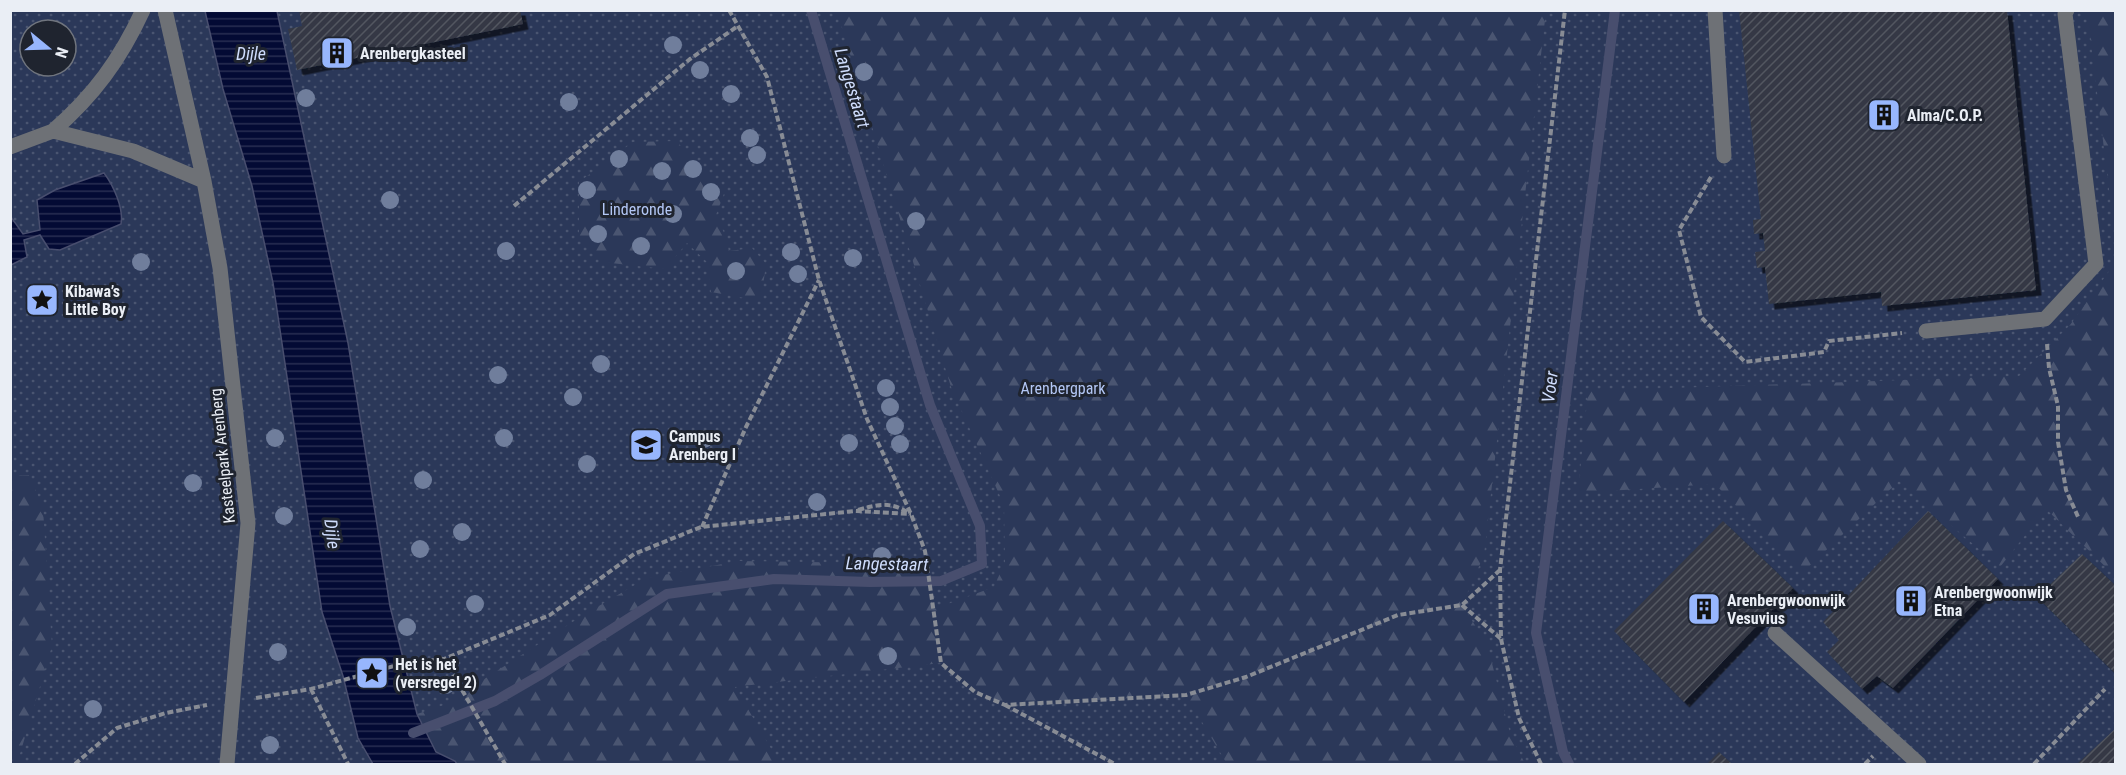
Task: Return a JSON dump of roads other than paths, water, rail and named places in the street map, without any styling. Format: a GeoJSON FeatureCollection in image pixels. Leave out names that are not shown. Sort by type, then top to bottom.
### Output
{"type":"FeatureCollection","features":[{"type":"Feature","properties":{"kind":"street"},"geometry":{"type":"LineString","coordinates":[[10,147],[52,131],[80,108],[128,44],[143,10]]}},
{"type":"Feature","properties":{"kind":"street","name":"Kasteelpark Arenberg"},"geometry":{"type":"LineString","coordinates":[[165,10],[204,181],[220,268],[248,523],[227,765]]}},
{"type":"Feature","properties":{"kind":"street"},"geometry":{"type":"LineString","coordinates":[[1715,10],[1724,156]]}},
{"type":"Feature","properties":{"kind":"street"},"geometry":{"type":"LineString","coordinates":[[1926,330],[2045,319],[2096,264],[2065,14],[2067,10]]}},
{"type":"Feature","properties":{"kind":"street"},"geometry":{"type":"LineString","coordinates":[[52,131],[133,151],[204,181]]}},
{"type":"Feature","properties":{"kind":"street"},"geometry":{"type":"LineString","coordinates":[[1775,633],[1919,765]]}},
{"type":"Feature","properties":{"kind":"water","name":"Dijle"},"geometry":{"type":"Polygon","coordinates":[[[205,11],[277,11],[348,343],[390,606],[417,714],[436,752],[457,764],[373,764],[358,738],[343,676],[322,612],[273,283],[252,186],[223,89],[205,11]]]}},
{"type":"Feature","properties":{"kind":"water"},"geometry":{"type":"Polygon","coordinates":[[[104,173],[117,197],[121,211],[121,224],[60,250],[49,249],[40,235],[24,240],[27,257],[11,265],[11,217],[23,234],[40,230],[37,200],[55,190],[104,173]]]}},
{"type":"Feature","properties":{"kind":"waterway","name":"Langestaart"},"geometry":{"type":"LineString","coordinates":[[413,733],[495,701],[667,594],[774,579],[870,582],[941,581],[982,564],[980,526],[930,405],[811,10]]}},
{"type":"Feature","properties":{"kind":"waterway","name":"Voer"},"geometry":{"type":"LineString","coordinates":[[1569,764],[1563,752],[1536,633],[1615,10]]}},
{"type":"Feature","properties":{"kind":"place","name":"Arenbergkasteel"},"geometry":{"type":"Point","coordinates":[337,53]}},
{"type":"Feature","properties":{"kind":"place","name":"Alma/C.O.P."},"geometry":{"type":"Point","coordinates":[1884,115]}},
{"type":"Feature","properties":{"kind":"place","name":"Kibawa’s Little Boy"},"geometry":{"type":"Point","coordinates":[42,300]}},
{"type":"Feature","properties":{"kind":"place","name":"Campus Arenberg I"},"geometry":{"type":"Point","coordinates":[646,445]}},
{"type":"Feature","properties":{"kind":"place","name":"Arenbergwoonwijk Etna"},"geometry":{"type":"Point","coordinates":[1911,601]}},
{"type":"Feature","properties":{"kind":"place","name":"Arenbergwoonwijk Vesuvius"},"geometry":{"type":"Point","coordinates":[1704,609]}},
{"type":"Feature","properties":{"kind":"place","name":"Het is het (versregel 2)"},"geometry":{"type":"Point","coordinates":[372,673]}},
{"type":"Feature","properties":{"kind":"park label","name":"Linderonde"},"geometry":{"type":"Point","coordinates":[637,209]}},
{"type":"Feature","properties":{"kind":"park label","name":"Arenbergpark"},"geometry":{"type":"Point","coordinates":[1063,388]}}]}
